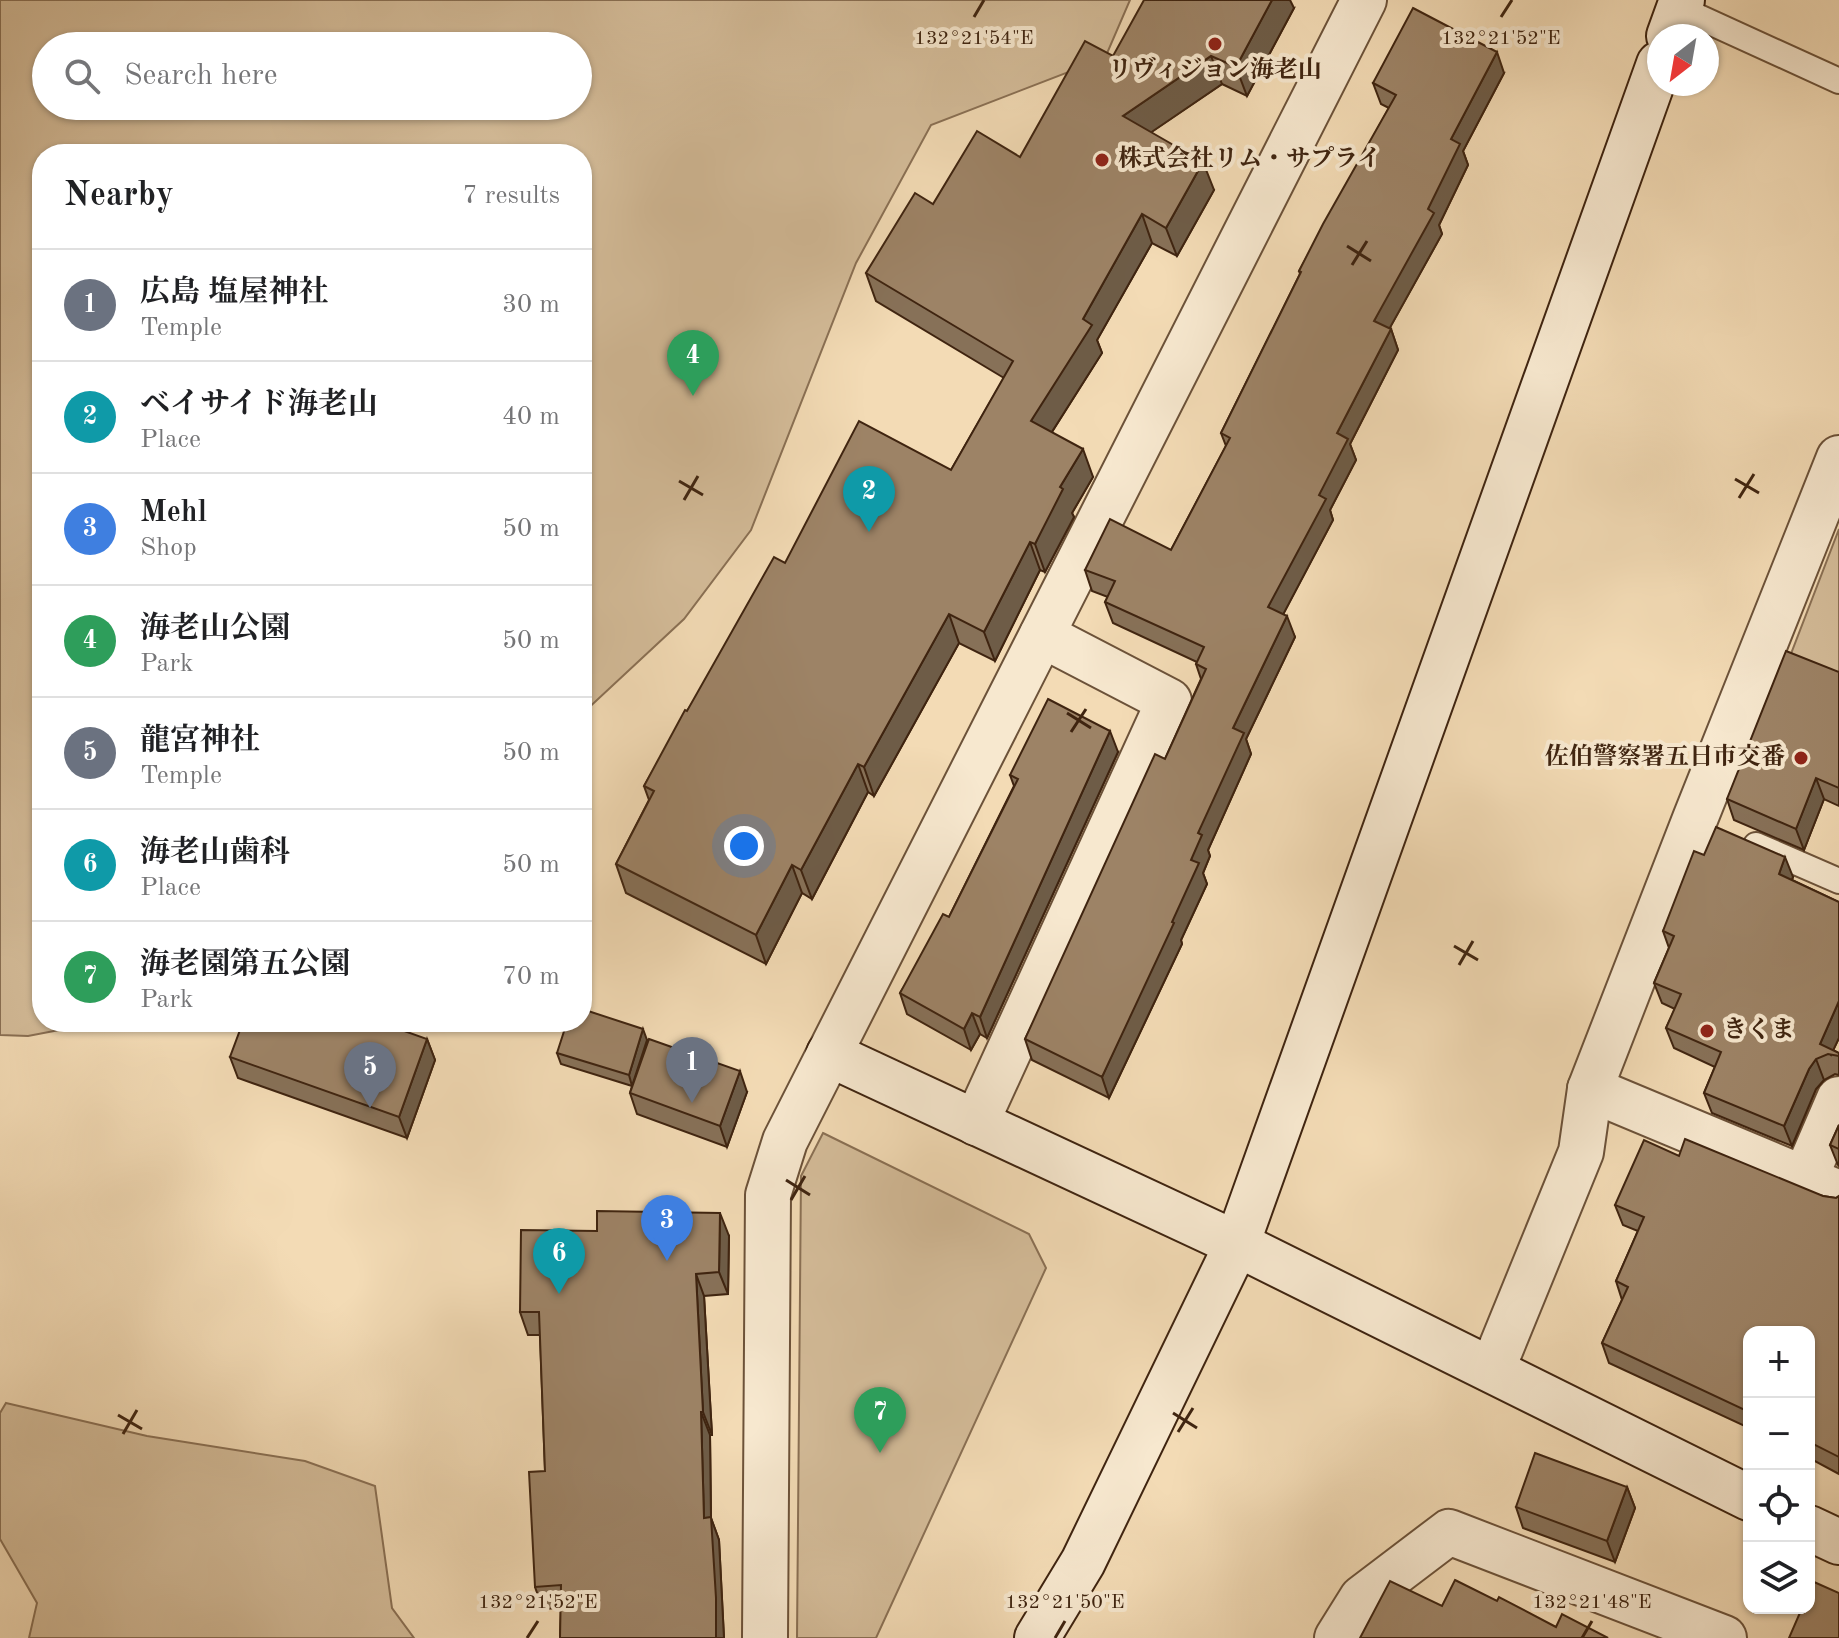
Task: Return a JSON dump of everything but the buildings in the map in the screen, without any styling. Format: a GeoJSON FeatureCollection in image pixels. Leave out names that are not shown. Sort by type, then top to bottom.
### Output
{"type":"FeatureCollection","features":[{"type":"Feature","properties":{"kind":"street"},"geometry":{"type":"LineString","coordinates":[[765,1638],[768,1195],[785,1141],[1364,0]]}},
{"type":"Feature","properties":{"kind":"street"},"geometry":{"type":"LineString","coordinates":[[1037,1638],[1083,1562],[1237,1244],[1648,96]]}},
{"type":"Feature","properties":{"kind":"street"},"geometry":{"type":"LineString","coordinates":[[1492,1370],[1581,1152],[1590,1089],[1702,822],[1839,458]]}},
{"type":"Feature","properties":{"kind":"street"},"geometry":{"type":"LineString","coordinates":[[976,1123],[1169,701],[1042,635]]}},
{"type":"Feature","properties":{"kind":"street"},"geometry":{"type":"LineString","coordinates":[[829,1054],[1237,1244],[1743,1495]]}},
{"type":"Feature","properties":{"kind":"street"},"geometry":{"type":"LineString","coordinates":[[1590,1089],[1822,1186],[1839,1099]]}},
{"type":"Feature","properties":{"kind":"street"},"geometry":{"type":"LineString","coordinates":[[1815,1531],[1839,1542]]}},
{"type":"Feature","properties":{"kind":"street"},"geometry":{"type":"LineString","coordinates":[[1337,1638],[1362,1598],[1449,1532],[1724,1638]]}},
{"type":"Feature","properties":{"kind":"lane"},"geometry":{"type":"LineString","coordinates":[[1677,15],[1839,81]]}},
{"type":"Feature","properties":{"kind":"lane"},"geometry":{"type":"LineString","coordinates":[[1738,838],[1839,881]]}},
{"type":"Feature","properties":{"kind":"shaded area"},"geometry":{"type":"Polygon","coordinates":[[[0,0],[1130,0],[1105,58],[931,125],[856,263],[751,530],[684,619],[592,705],[592,144],[32,144],[32,1032],[49,1032],[28,1036],[0,1035],[0,0]]]}},
{"type":"Feature","properties":{"kind":"shaded area"},"geometry":{"type":"Polygon","coordinates":[[[1839,529],[1839,679],[1789,659],[1839,529]]]}},
{"type":"Feature","properties":{"kind":"shaded area"},"geometry":{"type":"Polygon","coordinates":[[[823,1133],[1029,1234],[1046,1268],[876,1638],[797,1638],[801,1176],[823,1133]]]}},
{"type":"Feature","properties":{"kind":"shaded area"},"geometry":{"type":"Polygon","coordinates":[[[6,1403],[147,1436],[305,1461],[375,1486],[392,1608],[414,1638],[29,1638],[37,1603],[0,1539],[0,1413],[6,1403]]]}},
{"type":"Feature","properties":{"kind":"place","name":"リヴィジョン海老山"},"geometry":{"type":"Point","coordinates":[1215,44]}},
{"type":"Feature","properties":{"kind":"place","name":"株式会社リム・サプライ"},"geometry":{"type":"Point","coordinates":[1102,160]}},
{"type":"Feature","properties":{"kind":"place","name":"海老山公園"},"geometry":{"type":"Point","coordinates":[693,396]}},
{"type":"Feature","properties":{"kind":"place","name":"ベイサイド海老山"},"geometry":{"type":"Point","coordinates":[869,532]}},
{"type":"Feature","properties":{"kind":"place","name":"佐伯警察署五日市交番"},"geometry":{"type":"Point","coordinates":[1801,758]}},
{"type":"Feature","properties":{"kind":"place","name":"きくま"},"geometry":{"type":"Point","coordinates":[1707,1031]}},
{"type":"Feature","properties":{"kind":"place","name":"広島 塩屋神社"},"geometry":{"type":"Point","coordinates":[692,1103]}},
{"type":"Feature","properties":{"kind":"place","name":"龍宮神社"},"geometry":{"type":"Point","coordinates":[370,1108]}},
{"type":"Feature","properties":{"kind":"place","name":"Mehl"},"geometry":{"type":"Point","coordinates":[667,1261]}},
{"type":"Feature","properties":{"kind":"place","name":"海老山歯科"},"geometry":{"type":"Point","coordinates":[559,1294]}},
{"type":"Feature","properties":{"kind":"place","name":"海老園第五公園"},"geometry":{"type":"Point","coordinates":[880,1453]}}]}
